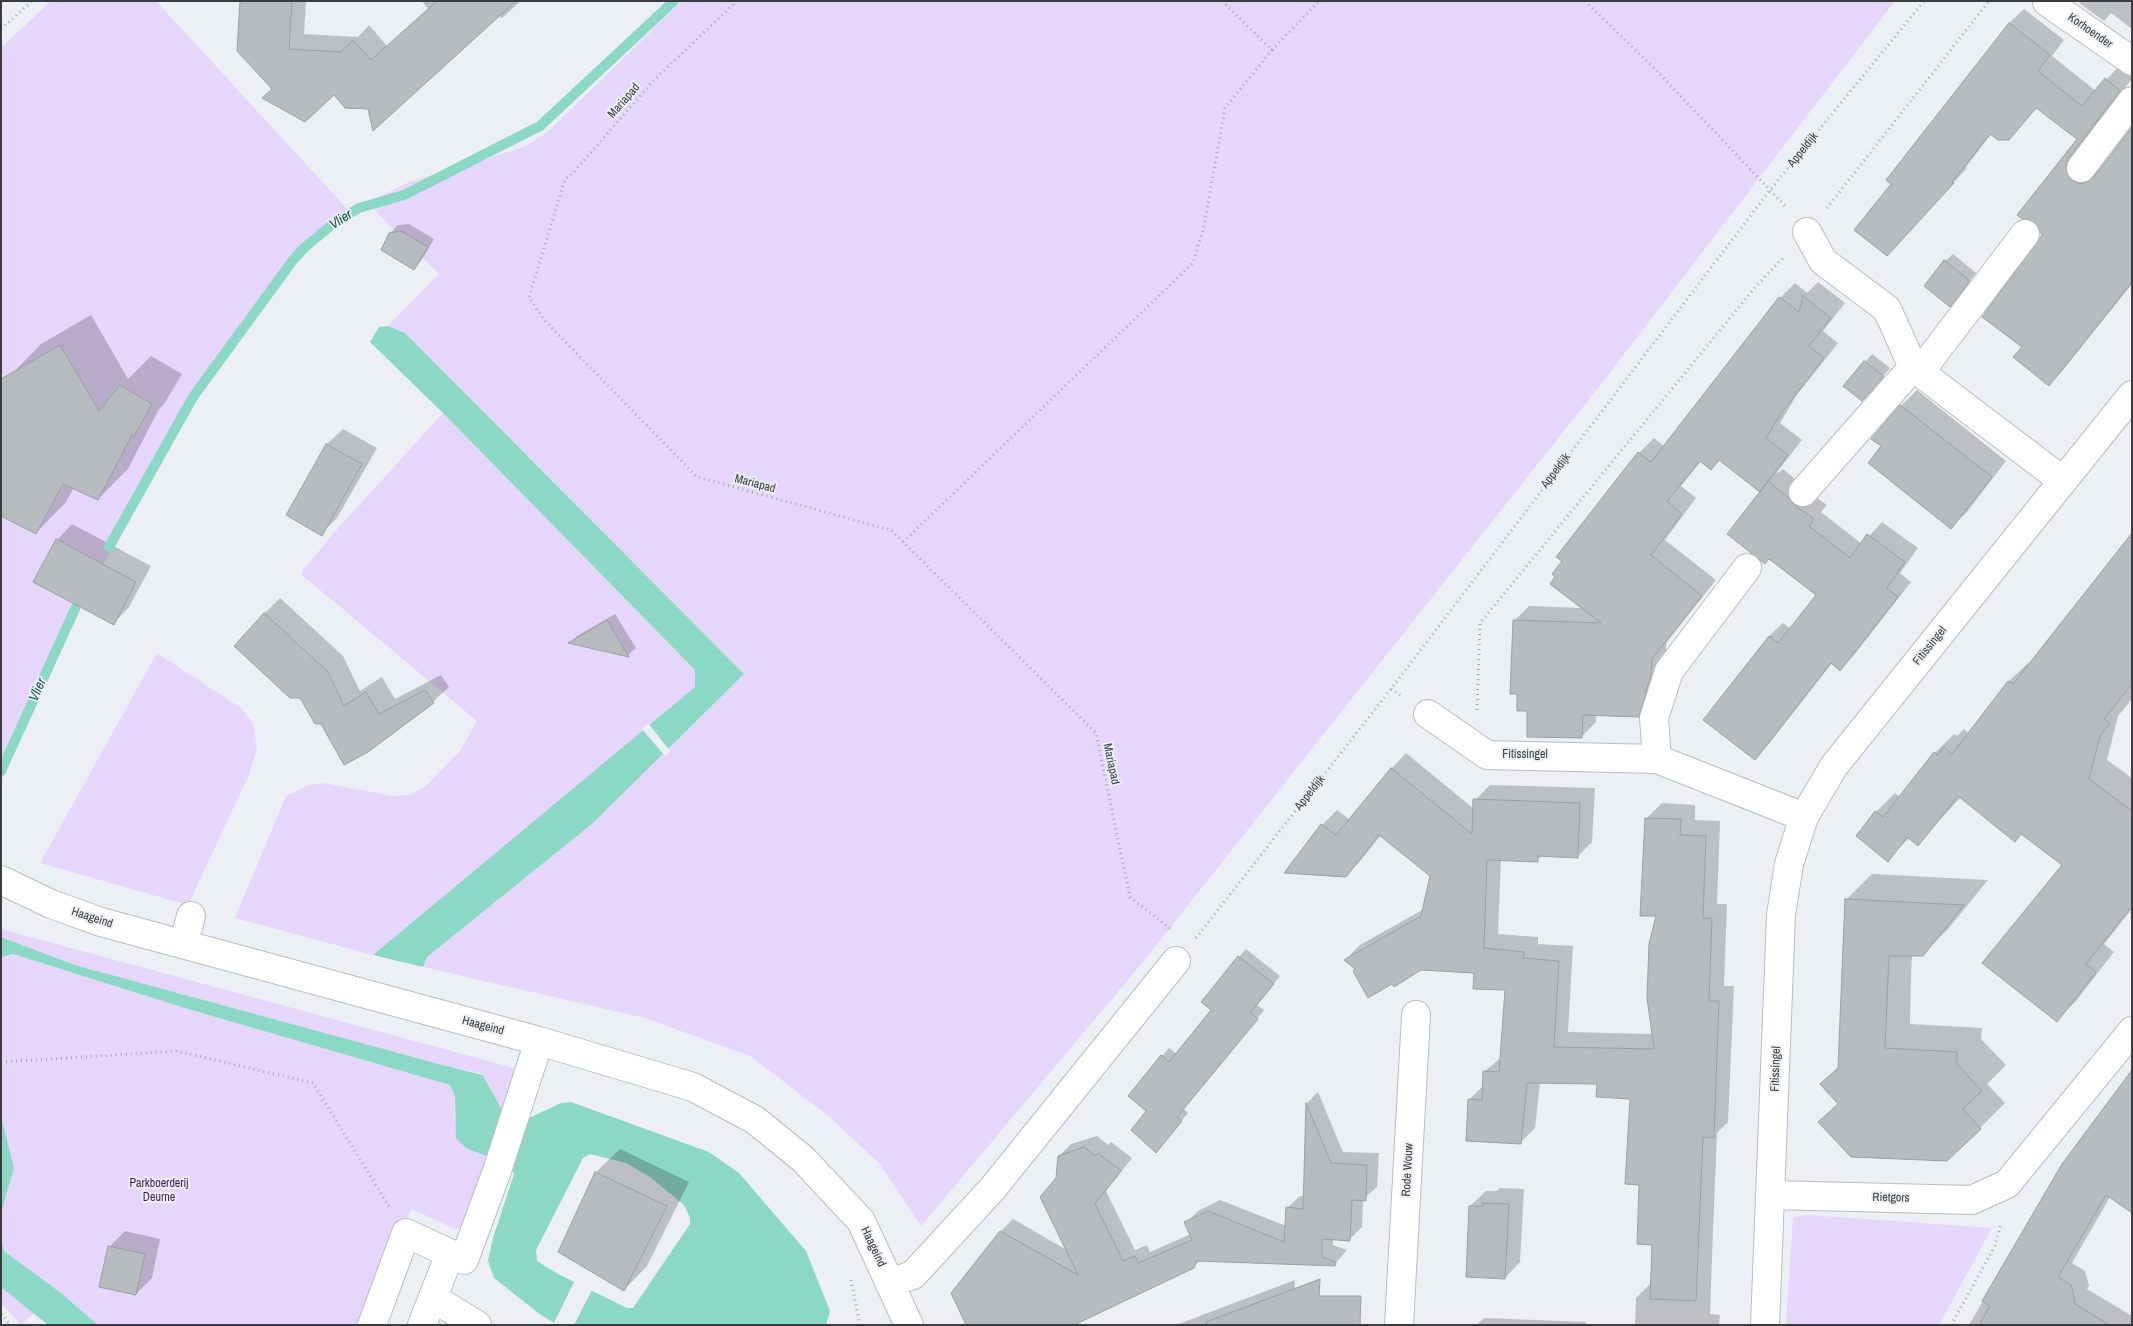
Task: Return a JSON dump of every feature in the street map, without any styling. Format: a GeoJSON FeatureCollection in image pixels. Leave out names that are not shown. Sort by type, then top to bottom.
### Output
{"type":"FeatureCollection","features":[{"type":"Feature","properties":{"kind":"street","name":"Korhoender"},"geometry":{"type":"LineString","coordinates":[[2047,2],[2132,61]]}},
{"type":"Feature","properties":{"kind":"street"},"geometry":{"type":"LineString","coordinates":[[2080,168],[2132,101]]}},
{"type":"Feature","properties":{"kind":"street"},"geometry":{"type":"LineString","coordinates":[[1808,232],[1823,261],[1886,309],[1917,370],[2063,481]]}},
{"type":"Feature","properties":{"kind":"street"},"geometry":{"type":"LineString","coordinates":[[1802,492],[1917,370],[2025,234]]}},
{"type":"Feature","properties":{"kind":"street","name":"Fitissingel"},"geometry":{"type":"LineString","coordinates":[[1765,1325],[1781,915],[1789,864],[1804,817],[1834,766],[2132,395]]}},
{"type":"Feature","properties":{"kind":"street"},"geometry":{"type":"LineString","coordinates":[[1657,759],[1654,718],[1668,671],[1746,568]]}},
{"type":"Feature","properties":{"kind":"street","name":"Fitissingel"},"geometry":{"type":"LineString","coordinates":[[1428,714],[1487,755],[1657,759],[1804,817]]}},
{"type":"Feature","properties":{"kind":"street","name":"Haageind"},"geometry":{"type":"LineString","coordinates":[[1,880],[51,904],[101,922],[184,943],[535,1053],[693,1087],[755,1120],[803,1159],[861,1221],[909,1325]]}},
{"type":"Feature","properties":{"kind":"street"},"geometry":{"type":"LineString","coordinates":[[184,943],[191,916]]}},
{"type":"Feature","properties":{"kind":"street","name":"Haageind"},"geometry":{"type":"LineString","coordinates":[[890,1283],[913,1275],[993,1188],[1184,952]]}},
{"type":"Feature","properties":{"kind":"street","name":"Rode Wouw"},"geometry":{"type":"LineString","coordinates":[[1399,1325],[1416,1015]]}},
{"type":"Feature","properties":{"kind":"street","name":"Rietgors"},"geometry":{"type":"LineString","coordinates":[[1771,1195],[1972,1200],[2007,1184],[2132,1031]]}},
{"type":"Feature","properties":{"kind":"street"},"geometry":{"type":"LineString","coordinates":[[372,1325],[406,1233],[464,1260],[498,1172],[535,1053]]}},
{"type":"Feature","properties":{"kind":"street"},"geometry":{"type":"LineString","coordinates":[[422,1325],[450,1254]]}},
{"type":"Feature","properties":{"kind":"street"},"geometry":{"type":"LineString","coordinates":[[433,1298],[477,1325]]}},
{"type":"Feature","properties":{"kind":"path"},"geometry":{"type":"LineString","coordinates":[[1,29],[32,1]]}},
{"type":"Feature","properties":{"kind":"path","name":"Mariapad"},"geometry":{"type":"LineString","coordinates":[[737,1],[653,81],[573,173],[565,179],[529,297],[544,320],[696,477],[891,530],[1096,733],[1130,897],[1175,933]]}},
{"type":"Feature","properties":{"kind":"path"},"geometry":{"type":"LineString","coordinates":[[1222,1],[1272,50]]}},
{"type":"Feature","properties":{"kind":"path"},"geometry":{"type":"LineString","coordinates":[[903,542],[1193,263],[1204,226],[1225,108],[1272,50],[1319,1]]}},
{"type":"Feature","properties":{"kind":"path"},"geometry":{"type":"LineString","coordinates":[[1585,1],[1655,69],[1808,232]]}},
{"type":"Feature","properties":{"kind":"path","name":"Appeldijk"},"geometry":{"type":"LineString","coordinates":[[1184,952],[1392,689],[1770,190],[1924,1]]}},
{"type":"Feature","properties":{"kind":"path"},"geometry":{"type":"LineString","coordinates":[[1476,748],[1480,623],[1757,285],[1808,232],[1989,1]]}},
{"type":"Feature","properties":{"kind":"path"},"geometry":{"type":"LineString","coordinates":[[1,1062],[177,1052],[313,1084],[406,1233]]}},
{"type":"Feature","properties":{"kind":"path"},"geometry":{"type":"LineString","coordinates":[[1951,1325],[1996,1246],[2007,1184]]}},
{"type":"Feature","properties":{"kind":"path"},"geometry":{"type":"LineString","coordinates":[[851,1276],[860,1325]]}},
{"type":"Feature","properties":{"kind":"path"},"geometry":{"type":"LineString","coordinates":[[1,1314],[10,1325]]}},
{"type":"Feature","properties":{"kind":"green space"},"geometry":{"type":"Polygon","coordinates":[[[51,1],[156,1],[351,213],[302,254],[200,394],[75,614],[1,781],[1,48],[51,1]]]}},
{"type":"Feature","properties":{"kind":"green space"},"geometry":{"type":"Polygon","coordinates":[[[682,1],[1895,1],[1602,383],[1143,962],[921,1226],[879,1163],[826,1114],[750,1056],[645,1018],[423,967],[427,957],[593,823],[744,674],[405,333],[388,326],[439,274],[367,203],[409,182],[528,145],[551,129],[682,1]]]}},
{"type":"Feature","properties":{"kind":"green space"},"geometry":{"type":"Polygon","coordinates":[[[443,413],[695,670],[695,687],[373,955],[235,918],[286,796],[309,785],[323,783],[393,796],[409,795],[425,787],[460,751],[477,721],[302,575],[303,570],[339,527],[443,413]]]}},
{"type":"Feature","properties":{"kind":"green space"},"geometry":{"type":"Polygon","coordinates":[[[157,653],[241,708],[253,723],[257,749],[248,777],[188,905],[40,863],[157,653]]]}},
{"type":"Feature","properties":{"kind":"green space"},"geometry":{"type":"Polygon","coordinates":[[[1,929],[514,1068],[507,1113],[501,1109],[483,1074],[446,1066],[75,965],[1,937],[1,929]]]}},
{"type":"Feature","properties":{"kind":"green space","name":"Parkboerderij Deurne"},"geometry":{"type":"Polygon","coordinates":[[[13,954],[188,1009],[450,1085],[455,1096],[454,1117],[493,1159],[469,1224],[455,1229],[412,1209],[395,1239],[364,1325],[98,1325],[61,1293],[4,1251],[1,1240],[1,1213],[14,1168],[1,1116],[1,957],[13,954]]]}},
{"type":"Feature","properties":{"kind":"green space"},"geometry":{"type":"Polygon","coordinates":[[[1809,1215],[1992,1228],[1939,1325],[1786,1325],[1793,1217],[1809,1215]]]}},
{"type":"Feature","properties":{"kind":"green space"},"geometry":{"type":"Polygon","coordinates":[[[1,1287],[34,1313],[21,1325],[1,1303],[1,1287]]]}},
{"type":"Feature","properties":{"kind":"shaded area"},"geometry":{"type":"Polygon","coordinates":[[[388,326],[405,333],[744,674],[593,823],[427,957],[423,967],[373,955],[695,687],[695,670],[443,413],[370,342],[379,327],[388,326]]]}},
{"type":"Feature","properties":{"kind":"shaded area"},"geometry":{"type":"Polygon","coordinates":[[[1,937],[75,965],[483,1075],[503,1112],[527,1119],[561,1103],[571,1102],[709,1152],[739,1173],[806,1251],[830,1311],[826,1325],[558,1325],[541,1315],[494,1278],[488,1261],[493,1238],[514,1174],[510,1165],[466,1148],[456,1138],[455,1096],[450,1085],[188,1009],[13,954],[1,957],[1,937]],[[590,1154],[583,1158],[536,1250],[537,1261],[558,1274],[627,1308],[633,1308],[690,1224],[690,1218],[684,1205],[650,1177],[626,1163],[590,1154]]]}},
{"type":"Feature","properties":{"kind":"shaded area"},"geometry":{"type":"Polygon","coordinates":[[[1,1116],[14,1168],[1,1213],[1,1116]]]}},
{"type":"Feature","properties":{"kind":"shaded area"},"geometry":{"type":"Polygon","coordinates":[[[1,1240],[4,1251],[61,1293],[98,1325],[48,1325],[1,1287],[1,1240]]]}},
{"type":"Feature","properties":{"kind":"pier"},"geometry":{"type":"Polygon","coordinates":[[[648,723],[670,751],[665,756],[642,729],[648,723]]]}},
{"type":"Feature","properties":{"kind":"pier"},"geometry":{"type":"Polygon","coordinates":[[[575,1280],[593,1288],[574,1325],[553,1325],[575,1280]]]}},
{"type":"Feature","properties":{"kind":"building"},"geometry":{"type":"Polygon","coordinates":[[[240,1],[292,1],[289,49],[341,52],[353,40],[371,60],[437,1],[516,1],[373,131],[368,109],[345,108],[334,95],[305,122],[262,98],[272,89],[237,51],[240,1]]]}},
{"type":"Feature","properties":{"kind":"building"},"geometry":{"type":"Polygon","coordinates":[[[2009,23],[2050,55],[2038,71],[2082,106],[2105,78],[2120,91],[2068,159],[2067,174],[2071,180],[2080,184],[2093,178],[2132,127],[2132,282],[2049,386],[2013,357],[2022,347],[1982,317],[2042,235],[2035,222],[2022,219],[2017,215],[2077,139],[2036,108],[2009,140],[1998,140],[1990,134],[1952,182],[1954,183],[1887,256],[1854,230],[1891,184],[1886,180],[2009,23]]]}},
{"type":"Feature","properties":{"kind":"building"},"geometry":{"type":"Polygon","coordinates":[[[401,231],[428,247],[414,270],[381,250],[389,233],[401,231]]]}},
{"type":"Feature","properties":{"kind":"building"},"geometry":{"type":"Polygon","coordinates":[[[1944,260],[1970,281],[1950,307],[1924,286],[1944,260]]]}},
{"type":"Feature","properties":{"kind":"building"},"geometry":{"type":"Polygon","coordinates":[[[1803,296],[1831,318],[1809,346],[1824,358],[1782,412],[1766,438],[1788,455],[1760,492],[1719,460],[1711,470],[1700,461],[1667,501],[1682,514],[1651,555],[1702,596],[1652,659],[1651,675],[1639,717],[1583,715],[1582,738],[1527,737],[1527,711],[1517,711],[1517,694],[1510,694],[1513,620],[1601,623],[1550,584],[1555,577],[1552,574],[1562,561],[1556,557],[1638,452],[1651,462],[1779,297],[1799,312],[1803,296]]]}},
{"type":"Feature","properties":{"kind":"building"},"geometry":{"type":"Polygon","coordinates":[[[60,345],[99,411],[120,385],[152,404],[134,436],[132,435],[98,500],[63,484],[36,534],[1,516],[1,379],[60,345]]]}},
{"type":"Feature","properties":{"kind":"building"},"geometry":{"type":"Polygon","coordinates":[[[1864,361],[1884,376],[1862,401],[1843,386],[1864,361]]]}},
{"type":"Feature","properties":{"kind":"building"},"geometry":{"type":"Polygon","coordinates":[[[1900,405],[1992,477],[1951,529],[1868,463],[1881,446],[1871,439],[1900,405]]]}},
{"type":"Feature","properties":{"kind":"building"},"geometry":{"type":"Polygon","coordinates":[[[326,444],[362,464],[322,536],[286,515],[326,444]]]}},
{"type":"Feature","properties":{"kind":"building"},"geometry":{"type":"Polygon","coordinates":[[[1768,481],[1789,498],[1793,504],[1814,519],[1809,526],[1850,558],[1867,534],[1905,562],[1887,588],[1898,597],[1840,671],[1831,663],[1755,760],[1703,720],[1769,636],[1778,643],[1816,595],[1769,559],[1765,564],[1727,534],[1768,481]]]}},
{"type":"Feature","properties":{"kind":"building"},"geometry":{"type":"Polygon","coordinates":[[[2132,533],[2132,684],[2104,719],[2110,723],[2100,736],[2089,779],[2132,811],[2132,906],[2086,964],[2096,972],[2057,1022],[1982,963],[2062,865],[2021,834],[2015,842],[1958,796],[1918,846],[1907,837],[1888,862],[1856,836],[1875,811],[1883,817],[1934,752],[1937,755],[1944,747],[1952,754],[2008,681],[2013,684],[2132,533]]]}},
{"type":"Feature","properties":{"kind":"building"},"geometry":{"type":"Polygon","coordinates":[[[56,539],[136,582],[114,625],[33,582],[56,539]]]}},
{"type":"Feature","properties":{"kind":"building"},"geometry":{"type":"Polygon","coordinates":[[[264,613],[328,672],[344,706],[366,692],[379,714],[425,690],[434,703],[368,752],[344,765],[321,724],[315,724],[300,698],[290,698],[234,646],[264,613]]]}},
{"type":"Feature","properties":{"kind":"building"},"geometry":{"type":"Polygon","coordinates":[[[607,620],[629,657],[568,643],[607,620]]]}},
{"type":"Feature","properties":{"kind":"building"},"geometry":{"type":"Polygon","coordinates":[[[1391,768],[1472,834],[1473,799],[1580,803],[1578,858],[1538,856],[1538,862],[1487,860],[1484,948],[1524,952],[1523,958],[1559,961],[1554,1047],[1654,1049],[1647,998],[1649,944],[1656,916],[1640,916],[1645,818],[1681,819],[1680,835],[1706,836],[1703,918],[1712,918],[1709,1001],[1719,1001],[1714,1138],[1703,1137],[1696,1301],[1650,1299],[1652,1245],[1637,1244],[1639,1185],[1625,1184],[1630,1099],[1596,1097],[1597,1084],[1527,1083],[1521,1144],[1466,1141],[1468,1099],[1482,1100],[1483,1071],[1499,1072],[1505,990],[1473,989],[1474,973],[1421,970],[1394,987],[1392,984],[1368,998],[1353,971],[1355,969],[1344,960],[1421,916],[1430,876],[1379,835],[1346,877],[1284,873],[1321,824],[1336,835],[1391,768]]]}},
{"type":"Feature","properties":{"kind":"building"},"geometry":{"type":"Polygon","coordinates":[[[1845,899],[1964,905],[1923,956],[1889,956],[1885,1048],[1957,1052],[1957,1064],[1982,1091],[1963,1109],[1981,1129],[1947,1161],[1851,1157],[1818,1122],[1838,1104],[1820,1084],[1838,1068],[1845,899]]]}},
{"type":"Feature","properties":{"kind":"building"},"geometry":{"type":"Polygon","coordinates":[[[1238,956],[1274,984],[1250,1013],[1258,1019],[1177,1117],[1182,1121],[1156,1153],[1131,1130],[1146,1111],[1128,1096],[1161,1055],[1169,1062],[1211,1010],[1201,1002],[1238,956]]]}},
{"type":"Feature","properties":{"kind":"building"},"geometry":{"type":"Polygon","coordinates":[[[2132,1070],[2132,1213],[2106,1195],[2058,1277],[2071,1285],[2074,1303],[2109,1325],[1979,1325],[1990,1306],[1982,1301],[2062,1164],[2132,1070]]]}},
{"type":"Feature","properties":{"kind":"building"},"geometry":{"type":"Polygon","coordinates":[[[1306,1103],[1331,1163],[1367,1165],[1366,1201],[1352,1200],[1350,1241],[1322,1239],[1322,1257],[1336,1262],[1335,1266],[1197,1261],[1194,1268],[1074,1325],[966,1325],[951,1293],[1000,1231],[1078,1275],[1040,1197],[1056,1178],[1058,1156],[1084,1147],[1095,1156],[1098,1153],[1121,1171],[1095,1204],[1123,1261],[1135,1256],[1138,1263],[1192,1240],[1184,1222],[1208,1211],[1284,1242],[1286,1207],[1303,1209],[1306,1103]]]}},
{"type":"Feature","properties":{"kind":"building"},"geometry":{"type":"Polygon","coordinates":[[[595,1172],[667,1206],[624,1291],[558,1252],[595,1172]]]}},
{"type":"Feature","properties":{"kind":"building"},"geometry":{"type":"Polygon","coordinates":[[[1483,1203],[1509,1204],[1505,1279],[1466,1277],[1469,1206],[1483,1206],[1483,1203]]]}},
{"type":"Feature","properties":{"kind":"building"},"geometry":{"type":"Polygon","coordinates":[[[108,1246],[145,1254],[136,1295],[99,1287],[108,1246]]]}},
{"type":"Feature","properties":{"kind":"building"},"geometry":{"type":"Polygon","coordinates":[[[1320,1279],[1319,1296],[1361,1296],[1360,1325],[1207,1325],[1206,1322],[1320,1279]]]}},
{"type":"Feature","properties":{"kind":"waterway","name":"Vlier"},"geometry":{"type":"LineString","coordinates":[[109,547],[193,397],[293,260],[304,248],[334,223],[359,208],[404,195],[540,126],[674,1]]}},
{"type":"Feature","properties":{"kind":"waterway","name":"Vlier"},"geometry":{"type":"LineString","coordinates":[[1,771],[75,609]]}}]}
